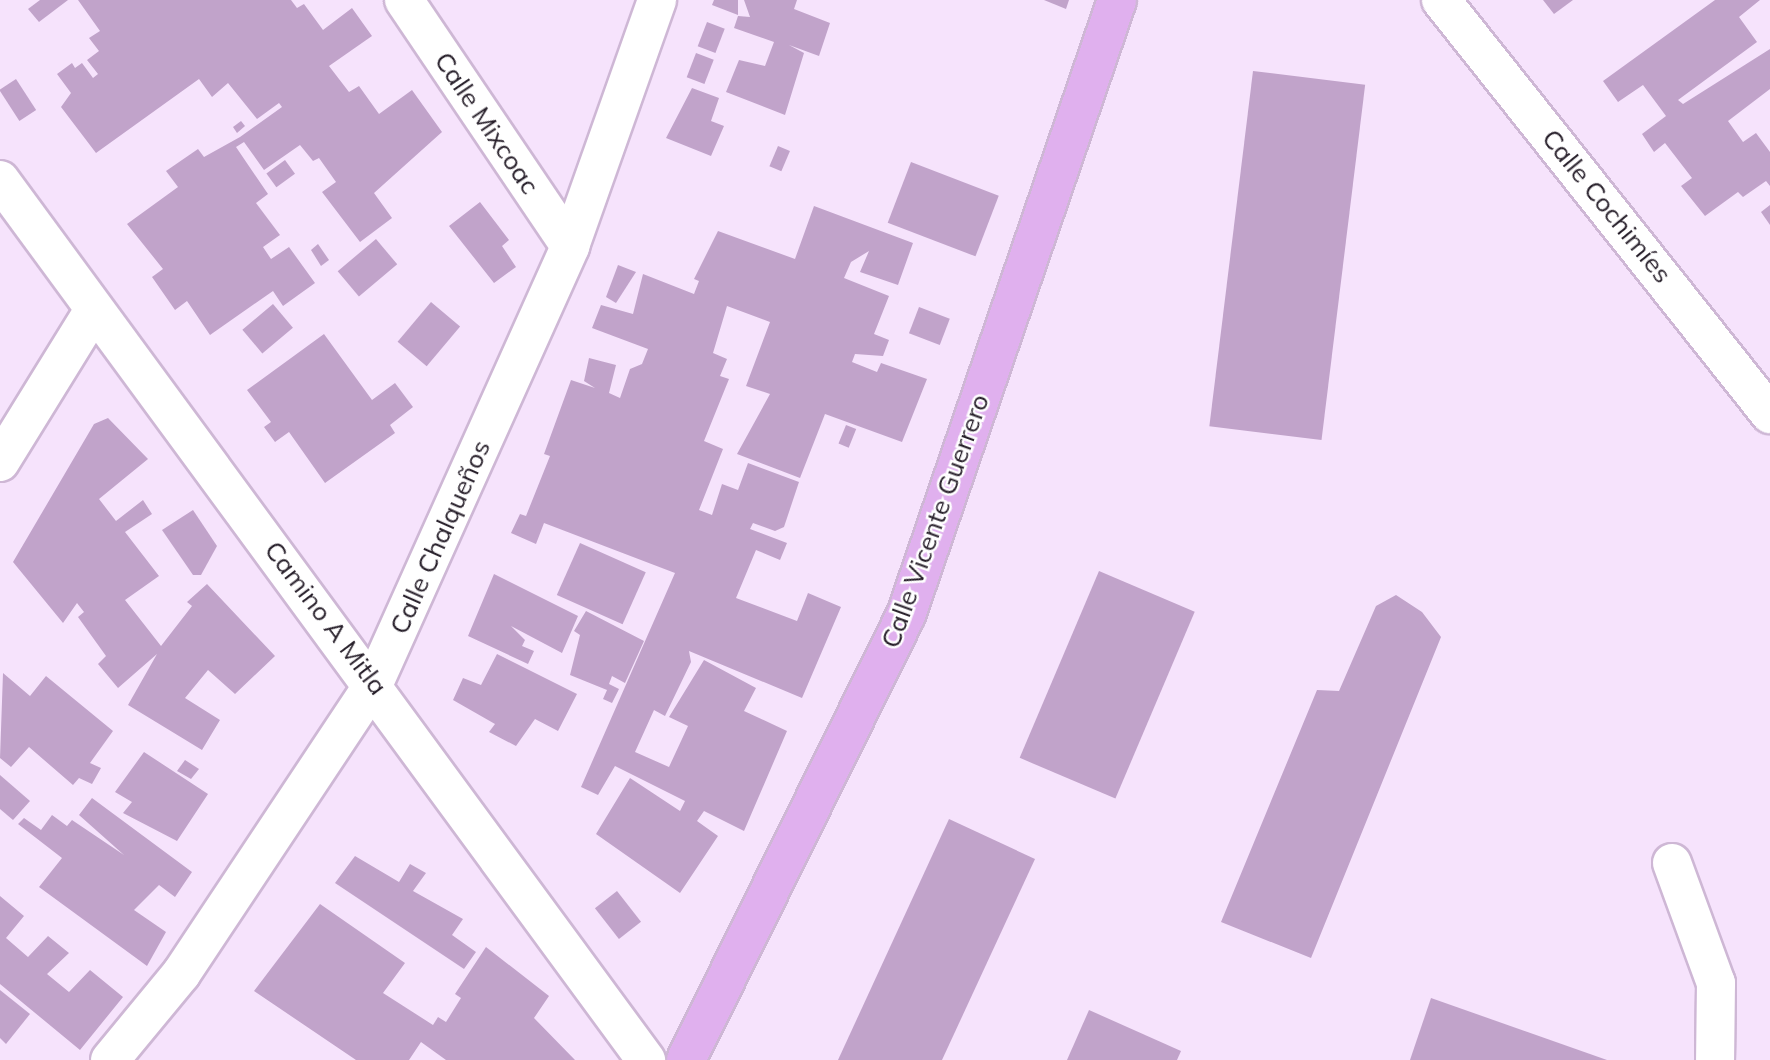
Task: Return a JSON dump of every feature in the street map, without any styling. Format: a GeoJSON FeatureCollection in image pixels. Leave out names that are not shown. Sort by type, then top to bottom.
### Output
{"type":"FeatureCollection","features":[{"type":"Feature","properties":{"kind":"main road","name":"Calle Vicente Guerrero"},"geometry":{"type":"LineString","coordinates":[[687,1060],[906,615],[1117,0]]}},
{"type":"Feature","properties":{"kind":"street","name":"Calle Mixcoac"},"geometry":{"type":"LineString","coordinates":[[404,0],[570,246]]}},
{"type":"Feature","properties":{"kind":"street","name":"Calle Chalqueños"},"geometry":{"type":"LineString","coordinates":[[110,1060],[181,975],[374,683],[570,246],[657,0]]}},
{"type":"Feature","properties":{"kind":"street","name":"Calle Cochimíes"},"geometry":{"type":"LineString","coordinates":[[1441,0],[1770,414]]}},
{"type":"Feature","properties":{"kind":"street","name":"Camino A Mitla"},"geometry":{"type":"LineString","coordinates":[[0,180],[94,310],[374,683],[646,1060]]}},
{"type":"Feature","properties":{"kind":"street"},"geometry":{"type":"LineString","coordinates":[[0,462],[94,310]]}},
{"type":"Feature","properties":{"kind":"street"},"geometry":{"type":"LineString","coordinates":[[1672,863],[1716,983],[1715,1060]]}},
{"type":"Feature","properties":{"kind":"building"},"geometry":{"type":"Polygon","coordinates":[[[40,0],[68,0],[39,22],[28,9],[40,0]]]}},
{"type":"Feature","properties":{"kind":"building"},"geometry":{"type":"Polygon","coordinates":[[[78,0],[291,0],[297,8],[304,4],[323,30],[352,8],[372,36],[329,66],[349,92],[359,86],[379,114],[412,90],[442,132],[374,193],[392,218],[360,242],[322,192],[336,182],[319,158],[313,161],[300,145],[264,170],[244,142],[236,147],[268,194],[256,203],[280,235],[263,247],[271,259],[289,247],[315,283],[283,306],[273,291],[210,335],[187,301],[175,310],[152,277],[163,269],[127,224],[178,187],[166,171],[198,149],[204,157],[240,137],[282,107],[279,103],[257,119],[228,83],[212,97],[199,79],[96,153],[61,107],[71,93],[57,74],[72,63],[75,68],[82,63],[93,78],[98,74],[87,60],[99,51],[89,38],[100,31],[78,0]]]}},
{"type":"Feature","properties":{"kind":"building"},"geometry":{"type":"Polygon","coordinates":[[[714,0],[738,0],[738,15],[712,5],[714,0]]]}},
{"type":"Feature","properties":{"kind":"building"},"geometry":{"type":"Polygon","coordinates":[[[744,0],[797,0],[794,9],[830,23],[819,56],[789,45],[804,53],[785,115],[726,92],[739,60],[765,66],[774,42],[734,28],[738,16],[750,17],[744,0]]]}},
{"type":"Feature","properties":{"kind":"building"},"geometry":{"type":"Polygon","coordinates":[[[1044,0],[1069,0],[1066,9],[1044,0]]]}},
{"type":"Feature","properties":{"kind":"building"},"geometry":{"type":"Polygon","coordinates":[[[1543,0],[1573,0],[1554,14],[1543,0]]]}},
{"type":"Feature","properties":{"kind":"building"},"geometry":{"type":"Polygon","coordinates":[[[1715,0],[1760,0],[1739,17],[1757,42],[1678,100],[1683,104],[1770,49],[1770,89],[1728,121],[1743,142],[1756,133],[1770,152],[1770,186],[1766,181],[1743,197],[1738,192],[1705,216],[1681,186],[1692,178],[1665,143],[1654,152],[1642,134],[1666,116],[1643,85],[1618,102],[1603,81],[1715,0]]]}},
{"type":"Feature","properties":{"kind":"building"},"geometry":{"type":"Polygon","coordinates":[[[707,22],[725,29],[715,53],[698,46],[707,22]]]}},
{"type":"Feature","properties":{"kind":"building"},"geometry":{"type":"Polygon","coordinates":[[[696,53],[714,60],[704,84],[687,77],[696,53]]]}},
{"type":"Feature","properties":{"kind":"building"},"geometry":{"type":"Polygon","coordinates":[[[1253,71],[1365,85],[1322,440],[1209,426],[1253,71]]]}},
{"type":"Feature","properties":{"kind":"building"},"geometry":{"type":"Polygon","coordinates":[[[16,79],[36,110],[19,121],[0,91],[16,79]]]}},
{"type":"Feature","properties":{"kind":"building"},"geometry":{"type":"Polygon","coordinates":[[[692,88],[719,98],[711,121],[724,126],[711,156],[666,138],[692,88]]]}},
{"type":"Feature","properties":{"kind":"building"},"geometry":{"type":"Polygon","coordinates":[[[241,121],[245,126],[237,133],[233,127],[241,121]]]}},
{"type":"Feature","properties":{"kind":"building"},"geometry":{"type":"Polygon","coordinates":[[[778,146],[790,151],[781,171],[769,166],[778,146]]]}},
{"type":"Feature","properties":{"kind":"building"},"geometry":{"type":"Polygon","coordinates":[[[285,160],[295,174],[276,187],[266,174],[285,160]]]}},
{"type":"Feature","properties":{"kind":"building"},"geometry":{"type":"Polygon","coordinates":[[[911,162],[999,196],[975,256],[888,223],[911,162]]]}},
{"type":"Feature","properties":{"kind":"building"},"geometry":{"type":"Polygon","coordinates":[[[480,202],[509,240],[502,246],[516,267],[494,283],[449,226],[480,202]]]}},
{"type":"Feature","properties":{"kind":"building"},"geometry":{"type":"Polygon","coordinates":[[[1770,205],[1770,225],[1761,212],[1770,205]]]}},
{"type":"Feature","properties":{"kind":"building"},"geometry":{"type":"Polygon","coordinates":[[[814,206],[913,243],[898,285],[860,272],[869,251],[851,262],[844,278],[889,296],[874,334],[889,340],[883,356],[855,354],[852,362],[877,372],[881,363],[927,379],[902,442],[825,414],[800,478],[737,454],[770,394],[746,386],[770,322],[727,306],[713,353],[727,359],[720,376],[729,379],[704,441],[723,449],[699,510],[712,515],[722,484],[738,490],[748,463],[799,482],[784,527],[775,531],[753,523],[750,529],[787,543],[780,560],[756,550],[736,598],[797,621],[808,593],[841,607],[802,698],[689,651],[691,662],[665,716],[654,710],[635,752],[669,767],[688,726],[669,717],[704,660],[756,688],[744,711],[787,731],[744,831],[704,811],[697,821],[718,836],[680,893],[596,834],[630,778],[680,811],[685,801],[615,766],[598,795],[581,787],[675,573],[544,523],[536,544],[511,533],[520,514],[526,516],[550,456],[544,454],[571,380],[595,388],[584,381],[589,358],[616,365],[609,393],[620,398],[630,369],[642,364],[648,349],[592,328],[601,305],[633,314],[643,274],[694,294],[699,281],[694,279],[718,231],[795,259],[814,206]]]}},
{"type":"Feature","properties":{"kind":"building"},"geometry":{"type":"Polygon","coordinates":[[[376,239],[397,264],[359,296],[338,271],[376,239]]]}},
{"type":"Feature","properties":{"kind":"building"},"geometry":{"type":"Polygon","coordinates":[[[318,244],[329,260],[321,266],[311,250],[318,244]]]}},
{"type":"Feature","properties":{"kind":"building"},"geometry":{"type":"Polygon","coordinates":[[[618,265],[636,272],[616,303],[606,297],[618,265]]]}},
{"type":"Feature","properties":{"kind":"building"},"geometry":{"type":"Polygon","coordinates":[[[431,302],[460,326],[427,366],[398,342],[431,302]]]}},
{"type":"Feature","properties":{"kind":"building"},"geometry":{"type":"Polygon","coordinates":[[[273,304],[293,328],[262,353],[242,330],[273,304]]]}},
{"type":"Feature","properties":{"kind":"building"},"geometry":{"type":"Polygon","coordinates":[[[919,307],[950,319],[940,345],[909,333],[919,307]]]}},
{"type":"Feature","properties":{"kind":"building"},"geometry":{"type":"Polygon","coordinates":[[[324,334],[372,400],[395,383],[413,407],[390,425],[395,433],[325,483],[289,432],[275,442],[264,427],[271,422],[247,390],[324,334]]]}},
{"type":"Feature","properties":{"kind":"building"},"geometry":{"type":"Polygon","coordinates":[[[108,418],[148,459],[99,499],[116,521],[143,500],[152,514],[125,532],[159,576],[125,600],[161,646],[192,606],[187,602],[207,584],[275,656],[235,694],[208,670],[185,698],[220,720],[202,750],[128,705],[157,654],[118,688],[98,664],[106,656],[78,617],[84,612],[77,603],[63,623],[13,562],[94,424],[108,418]]]}},
{"type":"Feature","properties":{"kind":"building"},"geometry":{"type":"Polygon","coordinates":[[[846,425],[856,429],[849,448],[839,444],[846,425]]]}},
{"type":"Feature","properties":{"kind":"building"},"geometry":{"type":"Polygon","coordinates":[[[193,510],[217,546],[201,575],[193,575],[162,530],[193,510]]]}},
{"type":"Feature","properties":{"kind":"building"},"geometry":{"type":"Polygon","coordinates":[[[580,543],[646,572],[623,624],[557,595],[580,543]]]}},
{"type":"Feature","properties":{"kind":"building"},"geometry":{"type":"Polygon","coordinates":[[[1099,571],[1195,612],[1115,798],[1020,758],[1099,571]]]}},
{"type":"Feature","properties":{"kind":"building"},"geometry":{"type":"Polygon","coordinates":[[[494,574],[578,616],[562,653],[511,626],[525,640],[522,646],[534,651],[528,664],[468,636],[494,574]]]}},
{"type":"Feature","properties":{"kind":"building"},"geometry":{"type":"Polygon","coordinates":[[[1396,595],[1422,612],[1441,637],[1311,958],[1221,922],[1317,690],[1339,691],[1376,606],[1396,595]]]}},
{"type":"Feature","properties":{"kind":"building"},"geometry":{"type":"Polygon","coordinates":[[[586,611],[644,641],[625,683],[612,676],[609,684],[619,689],[612,703],[603,699],[607,690],[570,675],[580,635],[574,631],[586,611]]]}},
{"type":"Feature","properties":{"kind":"building"},"geometry":{"type":"Polygon","coordinates":[[[497,654],[577,694],[558,731],[535,719],[516,746],[489,732],[495,724],[453,700],[463,678],[481,685],[497,654]]]}},
{"type":"Feature","properties":{"kind":"building"},"geometry":{"type":"Polygon","coordinates":[[[3,673],[30,696],[46,676],[113,731],[90,763],[101,768],[92,784],[79,778],[73,785],[29,747],[11,767],[0,758],[3,673]]]}},
{"type":"Feature","properties":{"kind":"building"},"geometry":{"type":"Polygon","coordinates":[[[144,752],[208,794],[177,841],[123,813],[132,802],[115,792],[144,752]]]}},
{"type":"Feature","properties":{"kind":"building"},"geometry":{"type":"Polygon","coordinates":[[[185,760],[199,769],[191,779],[177,771],[185,760]]]}},
{"type":"Feature","properties":{"kind":"building"},"geometry":{"type":"Polygon","coordinates":[[[0,775],[30,801],[13,820],[0,809],[0,775]]]}},
{"type":"Feature","properties":{"kind":"building"},"geometry":{"type":"Polygon","coordinates":[[[92,798],[192,872],[175,897],[159,885],[134,910],[166,932],[147,966],[39,887],[62,858],[18,824],[24,818],[41,830],[52,815],[67,826],[72,820],[124,855],[79,815],[92,798]]]}},
{"type":"Feature","properties":{"kind":"building"},"geometry":{"type":"Polygon","coordinates":[[[949,819],[1035,859],[942,1060],[838,1060],[949,819]]]}},
{"type":"Feature","properties":{"kind":"building"},"geometry":{"type":"Polygon","coordinates":[[[355,856],[399,882],[410,864],[426,873],[413,891],[463,919],[452,935],[476,952],[464,969],[335,883],[355,856]]]}},
{"type":"Feature","properties":{"kind":"building"},"geometry":{"type":"Polygon","coordinates":[[[617,891],[641,922],[619,939],[595,908],[617,891]]]}},
{"type":"Feature","properties":{"kind":"building"},"geometry":{"type":"Polygon","coordinates":[[[0,896],[24,916],[6,938],[28,957],[48,936],[69,953],[47,974],[69,992],[90,970],[123,997],[80,1050],[0,984],[0,896]]]}},
{"type":"Feature","properties":{"kind":"building"},"geometry":{"type":"Polygon","coordinates":[[[320,904],[405,963],[383,993],[433,1025],[438,1017],[446,1022],[461,998],[455,994],[486,947],[549,996],[534,1018],[575,1060],[446,1060],[421,1042],[409,1060],[356,1060],[254,991],[320,904]]]}},
{"type":"Feature","properties":{"kind":"building"},"geometry":{"type":"Polygon","coordinates":[[[0,990],[30,1014],[6,1044],[0,1038],[0,990]]]}},
{"type":"Feature","properties":{"kind":"building"},"geometry":{"type":"Polygon","coordinates":[[[1431,998],[1607,1060],[1410,1060],[1431,998]]]}},
{"type":"Feature","properties":{"kind":"building"},"geometry":{"type":"Polygon","coordinates":[[[1089,1010],[1181,1051],[1177,1060],[1067,1060],[1089,1010]]]}}]}
